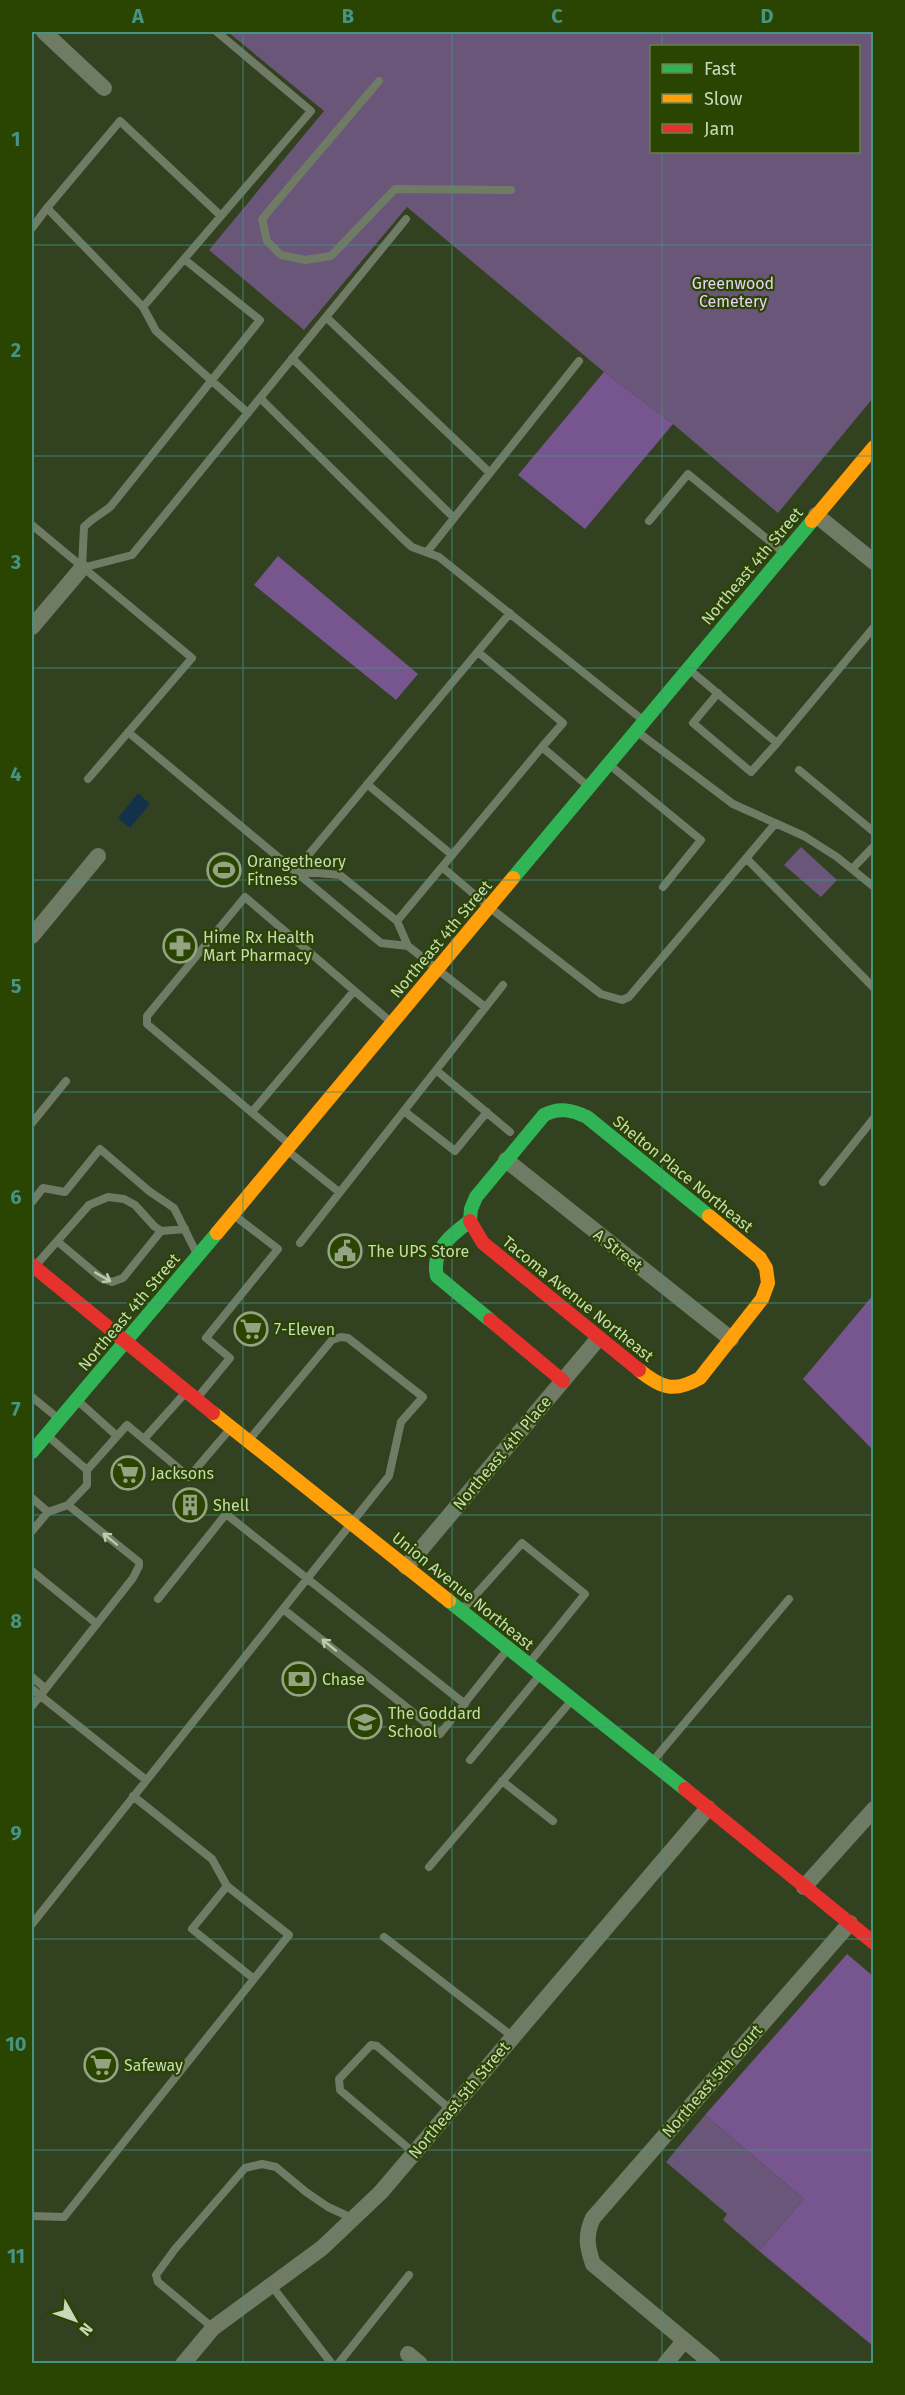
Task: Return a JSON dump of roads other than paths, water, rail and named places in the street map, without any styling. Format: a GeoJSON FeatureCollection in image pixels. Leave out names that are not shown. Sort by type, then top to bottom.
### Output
{"type":"FeatureCollection","features":[{"type":"Feature","properties":{"kind":"street"},"geometry":{"type":"LineString","coordinates":[[44,32],[104,88]]}},
{"type":"Feature","properties":{"kind":"street","name":"Northeast 4th Street"},"geometry":{"type":"LineString","coordinates":[[32,1452],[873,447]]}},
{"type":"Feature","properties":{"kind":"street"},"geometry":{"type":"LineString","coordinates":[[816,515],[873,562]]}},
{"type":"Feature","properties":{"kind":"street"},"geometry":{"type":"LineString","coordinates":[[32,627],[82,568]]}},
{"type":"Feature","properties":{"kind":"street"},"geometry":{"type":"LineString","coordinates":[[32,936],[98,856]]}},
{"type":"Feature","properties":{"kind":"street","name":"Shelton Place Northeast"},"geometry":{"type":"LineString","coordinates":[[506,1161],[544,1114],[554,1109],[564,1109],[575,1110],[587,1117],[760,1258],[766,1266],[768,1288],[731,1339]]}},
{"type":"Feature","properties":{"kind":"street"},"geometry":{"type":"LineString","coordinates":[[506,1161],[476,1197],[471,1209],[470,1221],[454,1232],[435,1255],[433,1266],[437,1276],[562,1381]]}},
{"type":"Feature","properties":{"kind":"street","name":"A Street"},"geometry":{"type":"LineString","coordinates":[[506,1161],[731,1339]]}},
{"type":"Feature","properties":{"kind":"street","name":"Tacoma Avenue Northeast"},"geometry":{"type":"LineString","coordinates":[[470,1221],[483,1243],[656,1384],[675,1388],[686,1386],[700,1378],[731,1339]]}},
{"type":"Feature","properties":{"kind":"street","name":"Union Avenue Northeast"},"geometry":{"type":"LineString","coordinates":[[33,1266],[125,1343],[541,1674],[873,1943]]}},
{"type":"Feature","properties":{"kind":"street","name":"Northeast 4th Place"},"geometry":{"type":"LineString","coordinates":[[406,1567],[598,1339]]}},
{"type":"Feature","properties":{"kind":"street","name":"Northeast 5th Street"},"geometry":{"type":"LineString","coordinates":[[183,2364],[213,2328],[322,2248],[381,2192],[708,1808]]}},
{"type":"Feature","properties":{"kind":"street"},"geometry":{"type":"LineString","coordinates":[[804,1887],[873,1809]]}},
{"type":"Feature","properties":{"kind":"street","name":"Northeast 5th Court"},"geometry":{"type":"LineString","coordinates":[[684,2341],[593,2264],[586,2245],[588,2227],[593,2218],[850,1923]]}},
{"type":"Feature","properties":{"kind":"street"},"geometry":{"type":"LineString","coordinates":[[665,2364],[684,2341],[712,2364]]}},
{"type":"Feature","properties":{"kind":"lane"},"geometry":{"type":"LineString","coordinates":[[143,307],[311,111],[217,32]]}},
{"type":"Feature","properties":{"kind":"lane"},"geometry":{"type":"LineString","coordinates":[[379,81],[262,219],[267,241],[281,255],[305,260],[331,256],[395,189],[511,190]]}},
{"type":"Feature","properties":{"kind":"lane"},"geometry":{"type":"LineString","coordinates":[[32,228],[120,121],[221,216]]}},
{"type":"Feature","properties":{"kind":"lane"},"geometry":{"type":"LineString","coordinates":[[47,208],[143,307],[156,331],[248,413]]}},
{"type":"Feature","properties":{"kind":"lane"},"geometry":{"type":"LineString","coordinates":[[82,568],[132,555],[406,219]]}},
{"type":"Feature","properties":{"kind":"lane"},"geometry":{"type":"LineString","coordinates":[[82,568],[84,527],[92,518],[104,513],[111,506],[260,320],[184,259]]}},
{"type":"Feature","properties":{"kind":"lane"},"geometry":{"type":"LineString","coordinates":[[326,317],[490,473]]}},
{"type":"Feature","properties":{"kind":"lane"},"geometry":{"type":"LineString","coordinates":[[292,358],[454,518]]}},
{"type":"Feature","properties":{"kind":"lane"},"geometry":{"type":"LineString","coordinates":[[427,552],[579,361]]}},
{"type":"Feature","properties":{"kind":"lane"},"geometry":{"type":"LineString","coordinates":[[260,398],[412,547],[439,557],[510,614],[733,804],[804,836],[852,869],[873,887]]}},
{"type":"Feature","properties":{"kind":"lane"},"geometry":{"type":"LineString","coordinates":[[649,521],[688,474],[784,554]]}},
{"type":"Feature","properties":{"kind":"lane"},"geometry":{"type":"LineString","coordinates":[[32,525],[192,658],[88,779]]}},
{"type":"Feature","properties":{"kind":"lane"},"geometry":{"type":"LineString","coordinates":[[295,871],[510,614]]}},
{"type":"Feature","properties":{"kind":"lane"},"geometry":{"type":"LineString","coordinates":[[718,693],[693,723],[751,772],[873,627]]}},
{"type":"Feature","properties":{"kind":"lane"},"geometry":{"type":"LineString","coordinates":[[397,921],[563,723],[478,652]]}},
{"type":"Feature","properties":{"kind":"lane"},"geometry":{"type":"LineString","coordinates":[[688,668],[777,742]]}},
{"type":"Feature","properties":{"kind":"lane"},"geometry":{"type":"LineString","coordinates":[[128,732],[381,943],[408,946]]}},
{"type":"Feature","properties":{"kind":"lane"},"geometry":{"type":"LineString","coordinates":[[542,747],[589,787]]}},
{"type":"Feature","properties":{"kind":"lane"},"geometry":{"type":"LineString","coordinates":[[609,764],[701,840],[663,887]]}},
{"type":"Feature","properties":{"kind":"lane"},"geometry":{"type":"LineString","coordinates":[[799,770],[873,832]]}},
{"type":"Feature","properties":{"kind":"lane"},"geometry":{"type":"LineString","coordinates":[[367,784],[452,855]]}},
{"type":"Feature","properties":{"kind":"lane"},"geometry":{"type":"LineString","coordinates":[[442,867],[489,907],[601,994],[622,1000],[629,997],[775,824]]}},
{"type":"Feature","properties":{"kind":"lane"},"geometry":{"type":"LineString","coordinates":[[852,869],[873,846]]}},
{"type":"Feature","properties":{"kind":"lane"},"geometry":{"type":"LineString","coordinates":[[746,858],[873,988]]}},
{"type":"Feature","properties":{"kind":"lane"},"geometry":{"type":"LineString","coordinates":[[295,871],[340,875],[397,921],[408,946],[485,1008]]}},
{"type":"Feature","properties":{"kind":"lane"},"geometry":{"type":"LineString","coordinates":[[339,1192],[252,1112],[147,1024],[147,1016],[245,897],[392,1023]]}},
{"type":"Feature","properties":{"kind":"lane"},"geometry":{"type":"LineString","coordinates":[[300,1243],[503,985]]}},
{"type":"Feature","properties":{"kind":"lane"},"geometry":{"type":"LineString","coordinates":[[252,1112],[354,991]]}},
{"type":"Feature","properties":{"kind":"lane"},"geometry":{"type":"LineString","coordinates":[[436,1070],[510,1132]]}},
{"type":"Feature","properties":{"kind":"lane"},"geometry":{"type":"LineString","coordinates":[[32,1123],[66,1081]]}},
{"type":"Feature","properties":{"kind":"lane"},"geometry":{"type":"LineString","coordinates":[[404,1111],[454,1151],[486,1112]]}},
{"type":"Feature","properties":{"kind":"lane"},"geometry":{"type":"LineString","coordinates":[[822,1182],[873,1118]]}},
{"type":"Feature","properties":{"kind":"lane"},"geometry":{"type":"LineString","coordinates":[[32,1202],[43,1188],[65,1192],[100,1149],[149,1191],[174,1208],[198,1255]]}},
{"type":"Feature","properties":{"kind":"lane"},"geometry":{"type":"LineString","coordinates":[[33,1266],[89,1205],[108,1197],[135,1205],[161,1231],[185,1229]]}},
{"type":"Feature","properties":{"kind":"lane"},"geometry":{"type":"LineString","coordinates":[[144,1439],[230,1358],[206,1338],[278,1250],[232,1214]]}},
{"type":"Feature","properties":{"kind":"lane"},"geometry":{"type":"LineString","coordinates":[[57,1241],[101,1278],[112,1282],[123,1278],[161,1231]]}},
{"type":"Feature","properties":{"kind":"lane"},"geometry":{"type":"LineString","coordinates":[[32,1924],[389,1476],[401,1422],[423,1397],[348,1338],[341,1337],[332,1340],[248,1441]]}},
{"type":"Feature","properties":{"kind":"lane"},"geometry":{"type":"LineString","coordinates":[[32,1396],[59,1420]]}},
{"type":"Feature","properties":{"kind":"lane"},"geometry":{"type":"LineString","coordinates":[[76,1400],[117,1436]]}},
{"type":"Feature","properties":{"kind":"lane"},"geometry":{"type":"LineString","coordinates":[[32,1531],[48,1512],[68,1505],[87,1485],[87,1470],[127,1425],[189,1477],[231,1428]]}},
{"type":"Feature","properties":{"kind":"lane"},"geometry":{"type":"LineString","coordinates":[[46,1435],[87,1470]]}},
{"type":"Feature","properties":{"kind":"lane"},"geometry":{"type":"LineString","coordinates":[[32,1498],[48,1512]]}},
{"type":"Feature","properties":{"kind":"lane"},"geometry":{"type":"LineString","coordinates":[[32,1706],[140,1566],[139,1562],[68,1505]]}},
{"type":"Feature","properties":{"kind":"lane"},"geometry":{"type":"LineString","coordinates":[[158,1599],[226,1514],[465,1704]]}},
{"type":"Feature","properties":{"kind":"lane"},"geometry":{"type":"LineString","coordinates":[[461,1611],[522,1543],[531,1550],[585,1594],[528,1664]]}},
{"type":"Feature","properties":{"kind":"lane"},"geometry":{"type":"LineString","coordinates":[[32,1571],[97,1624]]}},
{"type":"Feature","properties":{"kind":"lane"},"geometry":{"type":"LineString","coordinates":[[651,1763],[789,1599]]}},
{"type":"Feature","properties":{"kind":"lane"},"geometry":{"type":"LineString","coordinates":[[283,1609],[440,1734],[508,1649]]}},
{"type":"Feature","properties":{"kind":"lane"},"geometry":{"type":"LineString","coordinates":[[470,1760],[541,1674]]}},
{"type":"Feature","properties":{"kind":"lane"},"geometry":{"type":"LineString","coordinates":[[32,1677],[45,1688]]}},
{"type":"Feature","properties":{"kind":"lane"},"geometry":{"type":"LineString","coordinates":[[32,1689],[146,1780]]}},
{"type":"Feature","properties":{"kind":"lane"},"geometry":{"type":"LineString","coordinates":[[429,1867],[572,1700]]}},
{"type":"Feature","properties":{"kind":"lane"},"geometry":{"type":"LineString","coordinates":[[502,1781],[553,1821]]}},
{"type":"Feature","properties":{"kind":"lane"},"geometry":{"type":"LineString","coordinates":[[32,2216],[64,2217],[289,1935],[227,1886],[212,1859],[133,1796]]}},
{"type":"Feature","properties":{"kind":"lane"},"geometry":{"type":"LineString","coordinates":[[227,1886],[192,1929],[254,1979]]}},
{"type":"Feature","properties":{"kind":"lane"},"geometry":{"type":"LineString","coordinates":[[384,1937],[513,2037]]}},
{"type":"Feature","properties":{"kind":"lane"},"geometry":{"type":"LineString","coordinates":[[414,2153],[340,2090],[339,2079],[370,2045],[377,2046],[451,2110]]}},
{"type":"Feature","properties":{"kind":"lane"},"geometry":{"type":"LineString","coordinates":[[213,2328],[158,2282],[156,2275],[175,2249],[245,2168],[262,2164],[276,2167],[328,2208],[354,2219]]}},
{"type":"Feature","properties":{"kind":"lane"},"geometry":{"type":"LineString","coordinates":[[338,2364],[409,2275]]}},
{"type":"Feature","properties":{"kind":"lane"},"geometry":{"type":"LineString","coordinates":[[270,2284],[332,2364]]}},
{"type":"Feature","properties":{"kind":"water"},"geometry":{"type":"Polygon","coordinates":[[[138,793],[150,804],[130,828],[118,818],[138,793]]]}},
{"type":"Feature","properties":{"kind":"place","name":"Orangetheory Fitness"},"geometry":{"type":"Point","coordinates":[224,870]}},
{"type":"Feature","properties":{"kind":"place","name":"Hime Rx Health Mart Pharmacy"},"geometry":{"type":"Point","coordinates":[180,946]}},
{"type":"Feature","properties":{"kind":"place","name":"The UPS Store"},"geometry":{"type":"Point","coordinates":[345,1251]}},
{"type":"Feature","properties":{"kind":"place","name":"7-Eleven"},"geometry":{"type":"Point","coordinates":[251,1329]}},
{"type":"Feature","properties":{"kind":"place","name":"Jacksons"},"geometry":{"type":"Point","coordinates":[128,1473]}},
{"type":"Feature","properties":{"kind":"place","name":"Shell"},"geometry":{"type":"Point","coordinates":[190,1505]}},
{"type":"Feature","properties":{"kind":"place","name":"Chase"},"geometry":{"type":"Point","coordinates":[299,1679]}},
{"type":"Feature","properties":{"kind":"place","name":"The Goddard School"},"geometry":{"type":"Point","coordinates":[365,1722]}},
{"type":"Feature","properties":{"kind":"place","name":"Safeway"},"geometry":{"type":"Point","coordinates":[101,2065]}},
{"type":"Feature","properties":{"kind":"park label","name":"Greenwood Cemetery"},"geometry":{"type":"Point","coordinates":[733,292]}}]}
